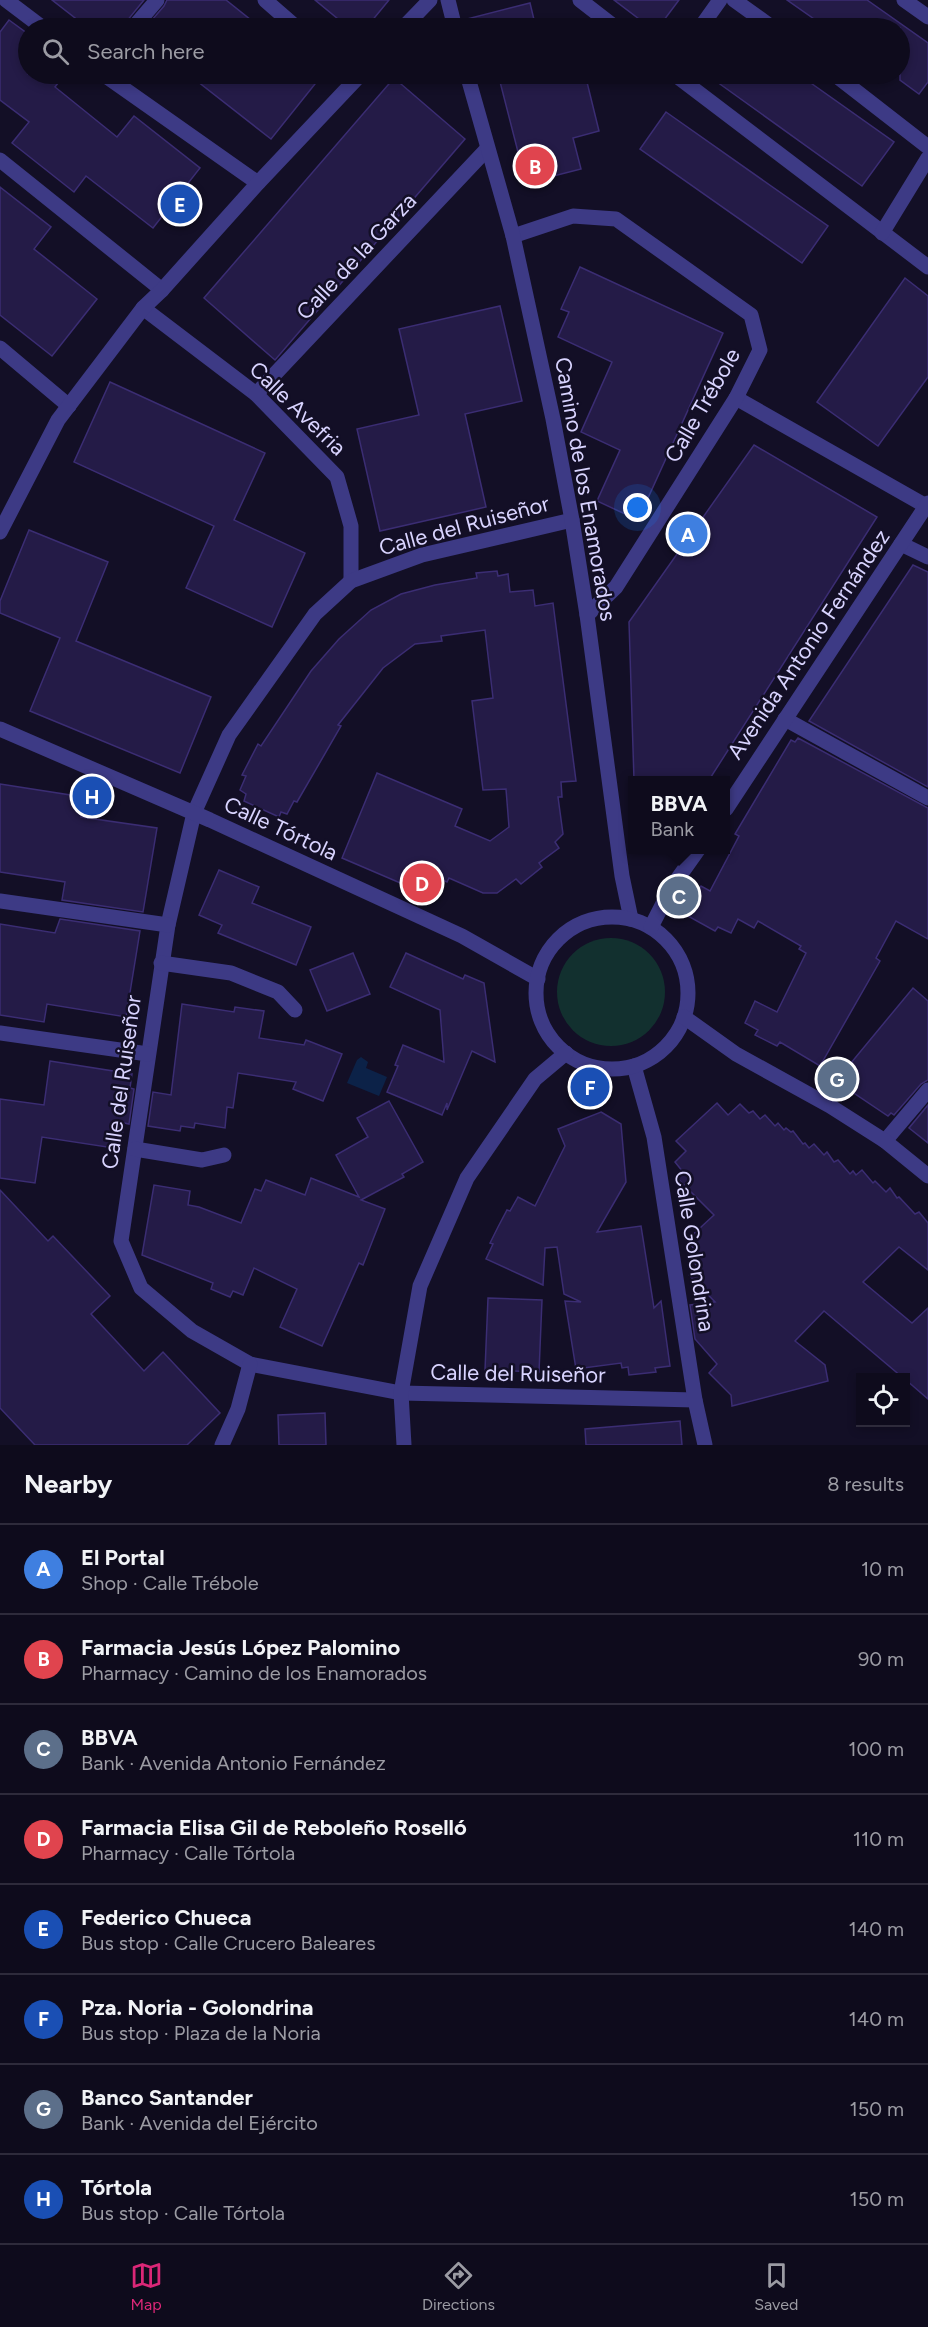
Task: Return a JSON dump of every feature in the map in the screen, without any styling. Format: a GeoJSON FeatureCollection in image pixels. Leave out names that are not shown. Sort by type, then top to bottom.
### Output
{"type":"FeatureCollection","features":[{"type":"Feature","properties":{"kind":"street"},"geometry":{"type":"LineString","coordinates":[[6,0],[30,18]]}},
{"type":"Feature","properties":{"kind":"street"},"geometry":{"type":"LineString","coordinates":[[142,18],[157,0]]}},
{"type":"Feature","properties":{"kind":"street"},"geometry":{"type":"LineString","coordinates":[[265,0],[286,18]]}},
{"type":"Feature","properties":{"kind":"street"},"geometry":{"type":"LineString","coordinates":[[413,18],[430,0]]}},
{"type":"Feature","properties":{"kind":"street"},"geometry":{"type":"LineString","coordinates":[[448,0],[452,18]]}},
{"type":"Feature","properties":{"kind":"street"},"geometry":{"type":"LineString","coordinates":[[580,0],[603,18]]}},
{"type":"Feature","properties":{"kind":"street"},"geometry":{"type":"LineString","coordinates":[[707,18],[720,0]]}},
{"type":"Feature","properties":{"kind":"street"},"geometry":{"type":"LineString","coordinates":[[734,0],[759,18]]}},
{"type":"Feature","properties":{"kind":"street"},"geometry":{"type":"LineString","coordinates":[[904,0],[928,17]]}},
{"type":"Feature","properties":{"kind":"street"},"geometry":{"type":"LineString","coordinates":[[117,84],[258,183]]}},
{"type":"Feature","properties":{"kind":"street"},"geometry":{"type":"LineString","coordinates":[[0,532],[58,420],[143,308],[352,84]]}},
{"type":"Feature","properties":{"kind":"street","name":"Camino de los Enamorados"},"geometry":{"type":"LineString","coordinates":[[470,84],[513,236],[553,419],[587,615],[622,876],[631,919]]}},
{"type":"Feature","properties":{"kind":"street"},"geometry":{"type":"LineString","coordinates":[[687,84],[928,267]]}},
{"type":"Feature","properties":{"kind":"street"},"geometry":{"type":"LineString","coordinates":[[847,84],[928,147]]}},
{"type":"Feature","properties":{"kind":"street","name":"Calle de la Garza"},"geometry":{"type":"LineString","coordinates":[[256,394],[488,149]]}},
{"type":"Feature","properties":{"kind":"street"},"geometry":{"type":"LineString","coordinates":[[882,233],[928,158]]}},
{"type":"Feature","properties":{"kind":"street"},"geometry":{"type":"LineString","coordinates":[[0,160],[162,290]]}},
{"type":"Feature","properties":{"kind":"street","name":"Calle Trébole"},"geometry":{"type":"LineString","coordinates":[[513,236],[573,216],[616,219],[751,315],[760,350],[736,398],[616,587],[587,615]]}},
{"type":"Feature","properties":{"kind":"street","name":"Calle Avefria"},"geometry":{"type":"LineString","coordinates":[[143,308],[256,394],[337,477],[351,526],[351,581]]}},
{"type":"Feature","properties":{"kind":"street"},"geometry":{"type":"LineString","coordinates":[[0,348],[69,406]]}},
{"type":"Feature","properties":{"kind":"street"},"geometry":{"type":"LineString","coordinates":[[736,398],[927,505]]}},
{"type":"Feature","properties":{"kind":"street","name":"Avenida Antonio Fernández"},"geometry":{"type":"LineString","coordinates":[[730,803],[927,505]]}},
{"type":"Feature","properties":{"kind":"street","name":"Calle del Ruiseñor"},"geometry":{"type":"LineString","coordinates":[[572,520],[422,555],[351,581],[315,614],[229,735],[194,813],[168,925],[121,1241],[141,1288],[192,1331],[250,1364],[401,1393],[695,1400]]}},
{"type":"Feature","properties":{"kind":"street"},"geometry":{"type":"LineString","coordinates":[[902,544],[928,557]]}},
{"type":"Feature","properties":{"kind":"street"},"geometry":{"type":"LineString","coordinates":[[785,720],[928,798]]}},
{"type":"Feature","properties":{"kind":"street","name":"Calle Tórtola"},"geometry":{"type":"LineString","coordinates":[[0,729],[194,813],[462,936],[538,979]]}},
{"type":"Feature","properties":{"kind":"street"},"geometry":{"type":"LineString","coordinates":[[651,927],[671,888],[695,854]]}},
{"type":"Feature","properties":{"kind":"street"},"geometry":{"type":"LineString","coordinates":[[0,901],[168,925]]}},
{"type":"Feature","properties":{"kind":"street"},"geometry":{"type":"LineString","coordinates":[[611,917],[631,919],[651,927],[667,940],[679,957],[686,976],[688,997],[684,1017],[676,1033],[665,1048],[634,1066],[616,1069],[598,1068],[581,1062],[566,1053],[551,1038],[541,1020],[537,1000],[538,979],[544,959],[556,942],[572,929],[590,920],[611,917]]}},
{"type":"Feature","properties":{"kind":"street"},"geometry":{"type":"LineString","coordinates":[[161,963],[231,973],[278,992],[295,1010]]}},
{"type":"Feature","properties":{"kind":"street"},"geometry":{"type":"LineString","coordinates":[[684,1017],[736,1054],[830,1106],[885,1141],[928,1176]]}},
{"type":"Feature","properties":{"kind":"street"},"geometry":{"type":"LineString","coordinates":[[0,1033],[148,1054]]}},
{"type":"Feature","properties":{"kind":"street"},"geometry":{"type":"LineString","coordinates":[[404,1445],[401,1393],[420,1286],[467,1178],[535,1079],[566,1053]]}},
{"type":"Feature","properties":{"kind":"street","name":"Calle Golondrina"},"geometry":{"type":"LineString","coordinates":[[634,1066],[654,1137],[695,1400],[705,1445]]}},
{"type":"Feature","properties":{"kind":"street"},"geometry":{"type":"LineString","coordinates":[[885,1141],[928,1090]]}},
{"type":"Feature","properties":{"kind":"street"},"geometry":{"type":"LineString","coordinates":[[135,1149],[202,1160],[224,1155]]}},
{"type":"Feature","properties":{"kind":"street"},"geometry":{"type":"LineString","coordinates":[[222,1445],[237,1409],[250,1364]]}},
{"type":"Feature","properties":{"kind":"green space"},"geometry":{"type":"Polygon","coordinates":[[[611,938],[632,942],[649,954],[661,971],[665,992],[661,1013],[649,1030],[632,1042],[611,1046],[590,1042],[573,1030],[561,1013],[557,992],[561,971],[573,954],[590,942],[611,938]]]}},
{"type":"Feature","properties":{"kind":"water"},"geometry":{"type":"Polygon","coordinates":[[[361,1057],[368,1062],[366,1068],[387,1077],[379,1096],[347,1083],[357,1060],[361,1057]]]}},
{"type":"Feature","properties":{"kind":"building"},"geometry":{"type":"Polygon","coordinates":[[[52,0],[144,0],[129,18],[75,18],[52,0]]]}},
{"type":"Feature","properties":{"kind":"building"},"geometry":{"type":"Polygon","coordinates":[[[167,0],[226,0],[248,18],[154,18],[167,0]]]}},
{"type":"Feature","properties":{"kind":"building"},"geometry":{"type":"Polygon","coordinates":[[[315,0],[389,0],[374,18],[337,18],[315,0]]]}},
{"type":"Feature","properties":{"kind":"building"},"geometry":{"type":"Polygon","coordinates":[[[614,0],[679,0],[666,18],[638,18],[614,0]]]}},
{"type":"Feature","properties":{"kind":"building"},"geometry":{"type":"Polygon","coordinates":[[[787,0],[867,0],[893,18],[813,18],[787,0]]]}},
{"type":"Feature","properties":{"kind":"building"},"geometry":{"type":"Polygon","coordinates":[[[530,3],[534,18],[471,18],[530,3]]]}},
{"type":"Feature","properties":{"kind":"building"},"geometry":{"type":"Polygon","coordinates":[[[9,20],[18,27],[18,84],[57,84],[55,87],[117,137],[134,116],[200,168],[153,228],[86,176],[74,192],[12,143],[29,122],[0,100],[0,32],[9,20]]]}},
{"type":"Feature","properties":{"kind":"building"},"geometry":{"type":"Polygon","coordinates":[[[910,30],[928,43],[928,82],[919,94],[905,84],[910,84],[910,30]]]}},
{"type":"Feature","properties":{"kind":"building"},"geometry":{"type":"Polygon","coordinates":[[[201,84],[315,84],[271,139],[201,84]]]}},
{"type":"Feature","properties":{"kind":"building"},"geometry":{"type":"Polygon","coordinates":[[[389,84],[401,84],[465,139],[275,360],[204,298],[389,84]]]}},
{"type":"Feature","properties":{"kind":"building"},"geometry":{"type":"Polygon","coordinates":[[[501,84],[587,84],[599,131],[573,138],[581,169],[526,183],[501,84]]]}},
{"type":"Feature","properties":{"kind":"building"},"geometry":{"type":"Polygon","coordinates":[[[720,84],[812,84],[894,142],[862,186],[720,84]]]}},
{"type":"Feature","properties":{"kind":"building"},"geometry":{"type":"Polygon","coordinates":[[[666,112],[828,226],[802,263],[640,149],[666,112]]]}},
{"type":"Feature","properties":{"kind":"building"},"geometry":{"type":"Polygon","coordinates":[[[0,187],[51,227],[34,249],[97,299],[52,356],[0,315],[0,187]]]}},
{"type":"Feature","properties":{"kind":"building"},"geometry":{"type":"Polygon","coordinates":[[[580,267],[723,333],[638,520],[597,501],[620,450],[581,432],[612,362],[558,337],[569,312],[561,309],[580,267]]]}},
{"type":"Feature","properties":{"kind":"building"},"geometry":{"type":"Polygon","coordinates":[[[905,278],[928,296],[928,377],[878,446],[817,402],[905,278]]]}},
{"type":"Feature","properties":{"kind":"building"},"geometry":{"type":"Polygon","coordinates":[[[500,306],[522,401],[465,414],[486,507],[380,531],[357,429],[419,415],[399,329],[500,306]]]}},
{"type":"Feature","properties":{"kind":"building"},"geometry":{"type":"Polygon","coordinates":[[[110,382],[265,453],[234,520],[305,553],[272,627],[186,588],[214,526],[74,462],[110,382]]]}},
{"type":"Feature","properties":{"kind":"building"},"geometry":{"type":"Polygon","coordinates":[[[754,445],[877,517],[712,776],[634,776],[629,622],[754,445]]]}},
{"type":"Feature","properties":{"kind":"building"},"geometry":{"type":"Polygon","coordinates":[[[29,530],[108,562],[76,641],[211,697],[180,773],[30,711],[60,638],[0,613],[0,601],[29,530]]]}},
{"type":"Feature","properties":{"kind":"building"},"geometry":{"type":"Polygon","coordinates":[[[913,565],[928,572],[928,787],[809,721],[913,565]]]}},
{"type":"Feature","properties":{"kind":"building"},"geometry":{"type":"Polygon","coordinates":[[[497,571],[498,576],[508,574],[510,592],[533,590],[535,606],[553,603],[576,781],[561,782],[562,797],[558,797],[563,834],[555,842],[559,848],[539,863],[542,867],[521,884],[516,879],[497,893],[483,893],[449,878],[447,882],[434,876],[426,894],[342,858],[377,773],[462,809],[455,826],[490,841],[509,827],[506,789],[483,790],[472,701],[493,698],[485,630],[441,636],[442,641],[415,644],[383,668],[338,725],[341,726],[297,802],[294,801],[287,814],[281,812],[279,817],[244,801],[246,794],[240,790],[246,776],[242,775],[258,744],[261,746],[311,671],[339,639],[371,610],[401,594],[435,585],[477,578],[476,573],[497,571]]]}},
{"type":"Feature","properties":{"kind":"building"},"geometry":{"type":"Polygon","coordinates":[[[798,738],[928,808],[928,939],[896,921],[876,958],[880,961],[820,1066],[780,1042],[777,1046],[755,1035],[758,1030],[745,1023],[755,1001],[777,1012],[806,953],[799,949],[801,946],[758,921],[754,928],[738,919],[731,933],[718,927],[715,931],[686,915],[701,886],[710,891],[739,836],[735,834],[791,740],[795,742],[798,738]]]}},
{"type":"Feature","properties":{"kind":"building"},"geometry":{"type":"Polygon","coordinates":[[[0,784],[83,797],[81,817],[157,828],[143,912],[62,900],[65,882],[0,872],[0,784]]]}},
{"type":"Feature","properties":{"kind":"building"},"geometry":{"type":"Polygon","coordinates":[[[219,870],[259,887],[252,903],[311,927],[296,965],[218,933],[222,925],[199,915],[219,870]]]}},
{"type":"Feature","properties":{"kind":"building"},"geometry":{"type":"Polygon","coordinates":[[[60,919],[140,931],[126,1017],[47,1004],[44,1022],[0,1015],[0,924],[55,933],[60,919]]]}},
{"type":"Feature","properties":{"kind":"building"},"geometry":{"type":"Polygon","coordinates":[[[353,953],[370,994],[327,1011],[310,970],[353,953]]]}},
{"type":"Feature","properties":{"kind":"building"},"geometry":{"type":"Polygon","coordinates":[[[406,953],[463,979],[465,975],[484,983],[495,1062],[472,1051],[447,1110],[447,1103],[442,1115],[387,1092],[398,1066],[395,1065],[403,1045],[444,1062],[440,1010],[390,987],[406,953]]]}},
{"type":"Feature","properties":{"kind":"building"},"geometry":{"type":"Polygon","coordinates":[[[913,988],[928,1001],[928,1080],[921,1084],[894,1115],[891,1113],[888,1116],[836,1081],[913,988]]]}},
{"type":"Feature","properties":{"kind":"building"},"geometry":{"type":"Polygon","coordinates":[[[182,1004],[234,1012],[235,1007],[264,1011],[259,1038],[304,1045],[306,1040],[342,1054],[323,1101],[293,1089],[296,1082],[238,1073],[233,1108],[227,1107],[225,1128],[195,1123],[194,1128],[181,1126],[180,1131],[148,1126],[153,1092],[171,1095],[182,1004]]]}},
{"type":"Feature","properties":{"kind":"building"},"geometry":{"type":"Polygon","coordinates":[[[50,1061],[132,1074],[130,1088],[134,1089],[129,1124],[124,1123],[120,1149],[42,1137],[35,1183],[0,1178],[0,1099],[44,1105],[50,1061]]]}},
{"type":"Feature","properties":{"kind":"building"},"geometry":{"type":"Polygon","coordinates":[[[389,1101],[423,1162],[402,1174],[404,1177],[361,1200],[385,1209],[363,1265],[359,1263],[322,1346],[280,1327],[297,1289],[254,1268],[243,1295],[233,1291],[230,1297],[211,1289],[213,1283],[142,1255],[154,1185],[190,1191],[188,1205],[241,1223],[255,1189],[261,1191],[266,1180],[305,1195],[311,1178],[359,1197],[336,1155],[368,1137],[357,1118],[389,1101]]]}},
{"type":"Feature","properties":{"kind":"building"},"geometry":{"type":"Polygon","coordinates":[[[717,1103],[728,1115],[740,1104],[749,1113],[753,1111],[760,1119],[765,1115],[775,1126],[778,1123],[784,1130],[786,1128],[793,1131],[809,1148],[814,1144],[824,1155],[827,1152],[834,1162],[838,1160],[850,1174],[853,1171],[856,1175],[862,1170],[873,1183],[875,1181],[886,1192],[890,1188],[897,1198],[899,1197],[915,1214],[919,1212],[928,1223],[928,1270],[899,1247],[863,1282],[912,1323],[928,1308],[928,1399],[910,1383],[910,1373],[897,1373],[824,1311],[795,1341],[825,1365],[828,1381],[732,1406],[731,1395],[709,1373],[717,1364],[695,1339],[690,1305],[715,1302],[689,1275],[698,1267],[688,1256],[695,1250],[687,1240],[714,1215],[677,1178],[683,1172],[675,1162],[686,1151],[676,1141],[717,1103]]]}},
{"type":"Feature","properties":{"kind":"building"},"geometry":{"type":"Polygon","coordinates":[[[928,1105],[928,1143],[909,1128],[928,1105]]]}},
{"type":"Feature","properties":{"kind":"building"},"geometry":{"type":"Polygon","coordinates":[[[601,1112],[621,1124],[626,1182],[597,1232],[641,1226],[654,1308],[661,1301],[670,1366],[655,1368],[656,1372],[629,1375],[628,1367],[622,1368],[621,1363],[576,1369],[565,1301],[581,1302],[564,1294],[557,1247],[545,1248],[543,1285],[486,1259],[493,1244],[490,1243],[498,1227],[507,1210],[510,1211],[518,1197],[535,1206],[565,1146],[558,1129],[601,1112]]]}},
{"type":"Feature","properties":{"kind":"building"},"geometry":{"type":"Polygon","coordinates":[[[0,1190],[48,1241],[53,1236],[110,1296],[91,1314],[144,1371],[163,1352],[220,1413],[187,1445],[35,1445],[0,1408],[0,1190]]]}},
{"type":"Feature","properties":{"kind":"building"},"geometry":{"type":"Polygon","coordinates":[[[488,1298],[542,1300],[539,1372],[485,1370],[488,1298]]]}},
{"type":"Feature","properties":{"kind":"building"},"geometry":{"type":"Polygon","coordinates":[[[325,1413],[326,1445],[279,1445],[278,1415],[325,1413]]]}},
{"type":"Feature","properties":{"kind":"building"},"geometry":{"type":"Polygon","coordinates":[[[680,1421],[682,1445],[586,1445],[585,1429],[680,1421]]]}},
{"type":"Feature","properties":{"kind":"place","name":"Farmacia Jesús López Palomino"},"geometry":{"type":"Point","coordinates":[535,166]}},
{"type":"Feature","properties":{"kind":"place","name":"Federico Chueca"},"geometry":{"type":"Point","coordinates":[180,204]}},
{"type":"Feature","properties":{"kind":"place","name":"El Portal"},"geometry":{"type":"Point","coordinates":[688,534]}},
{"type":"Feature","properties":{"kind":"place","name":"Tórtola"},"geometry":{"type":"Point","coordinates":[92,796]}},
{"type":"Feature","properties":{"kind":"place","name":"Farmacia Elisa Gil de Reboleño Roselló"},"geometry":{"type":"Point","coordinates":[422,883]}},
{"type":"Feature","properties":{"kind":"place","name":"BBVA"},"geometry":{"type":"Point","coordinates":[679,896]}},
{"type":"Feature","properties":{"kind":"place","name":"Banco Santander"},"geometry":{"type":"Point","coordinates":[837,1079]}},
{"type":"Feature","properties":{"kind":"place","name":"Pza. Noria - Golondrina"},"geometry":{"type":"Point","coordinates":[590,1087]}}]}
